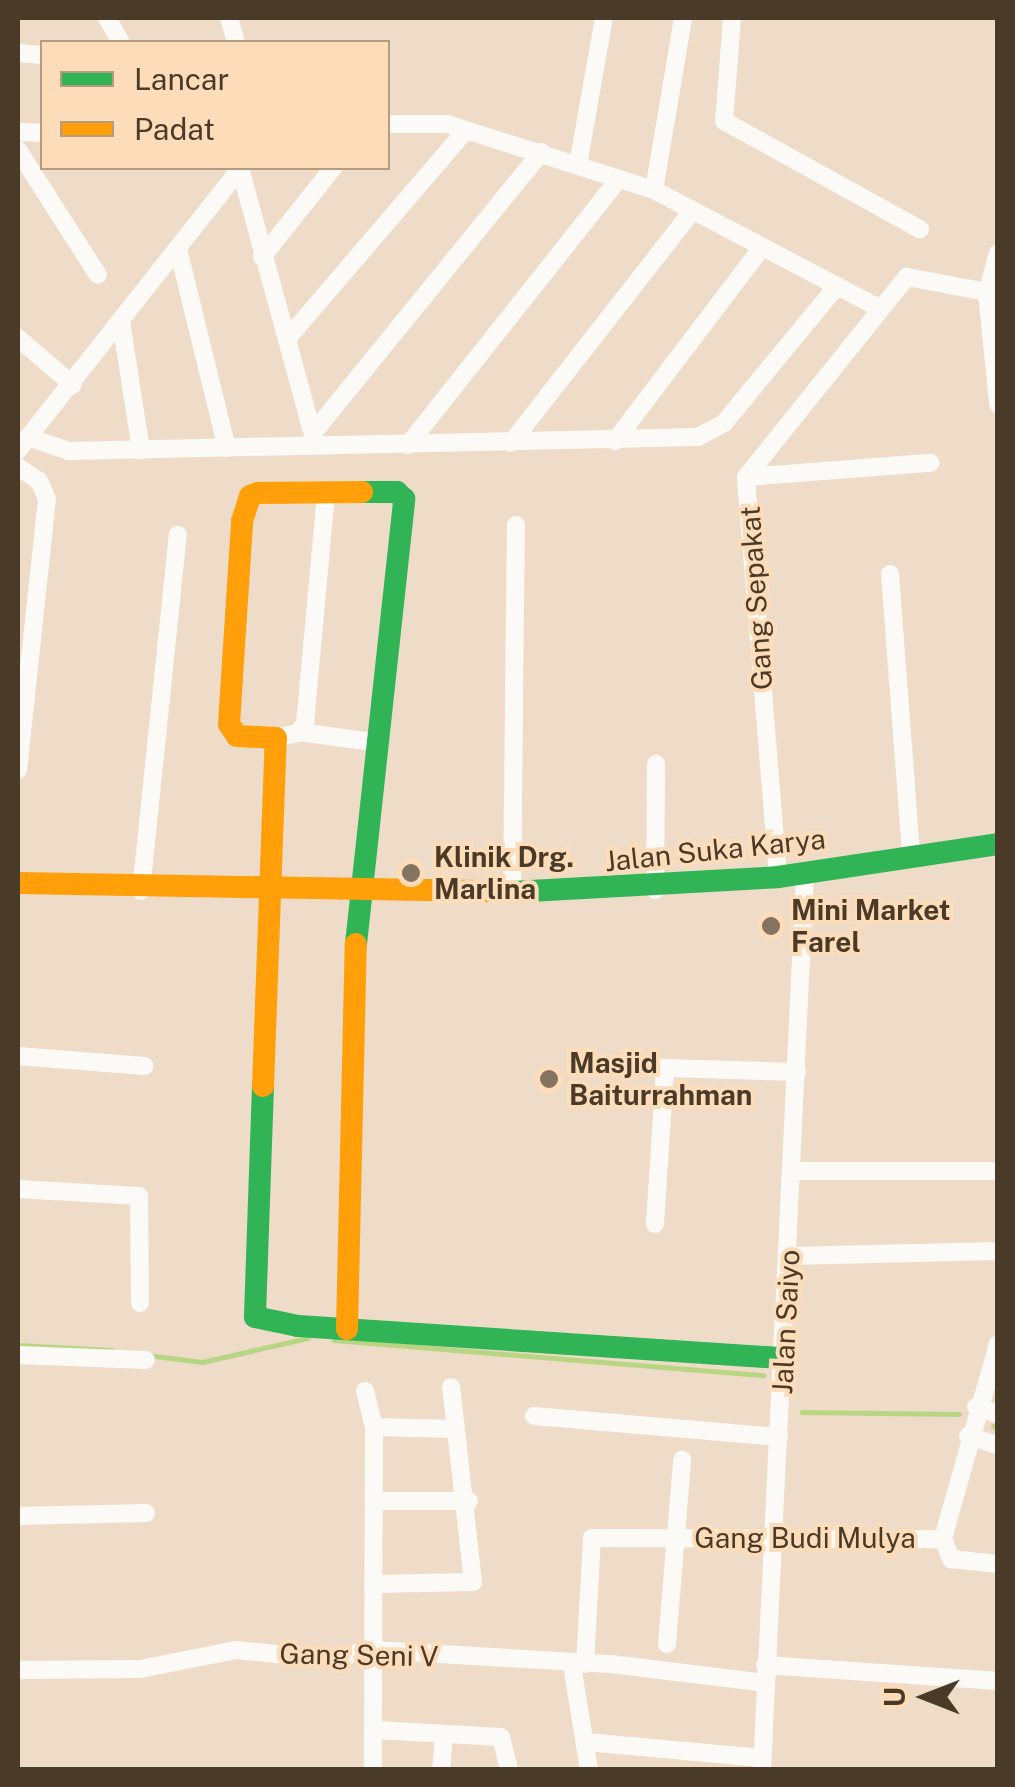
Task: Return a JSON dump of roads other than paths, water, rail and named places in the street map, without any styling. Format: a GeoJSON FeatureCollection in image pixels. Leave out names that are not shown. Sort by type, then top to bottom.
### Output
{"type":"FeatureCollection","features":[{"type":"Feature","properties":{"kind":"street"},"geometry":{"type":"LineString","coordinates":[[107,18],[120,40]]}},
{"type":"Feature","properties":{"kind":"street"},"geometry":{"type":"LineString","coordinates":[[578,165],[604,18]]}},
{"type":"Feature","properties":{"kind":"street"},"geometry":{"type":"LineString","coordinates":[[654,190],[683,18]]}},
{"type":"Feature","properties":{"kind":"street"},"geometry":{"type":"LineString","coordinates":[[732,18],[724,121],[920,229]]}},
{"type":"Feature","properties":{"kind":"street"},"geometry":{"type":"LineString","coordinates":[[390,124],[447,124],[654,190],[760,250],[879,308]]}},
{"type":"Feature","properties":{"kind":"street"},"geometry":{"type":"LineString","coordinates":[[287,339],[466,130]]}},
{"type":"Feature","properties":{"kind":"street"},"geometry":{"type":"LineString","coordinates":[[18,150],[98,275]]}},
{"type":"Feature","properties":{"kind":"street"},"geometry":{"type":"LineString","coordinates":[[314,438],[540,152]]}},
{"type":"Feature","properties":{"kind":"street"},"geometry":{"type":"LineString","coordinates":[[238,170],[24,444],[68,452],[227,448],[314,438],[408,445],[615,441],[714,431],[836,287]]}},
{"type":"Feature","properties":{"kind":"street"},"geometry":{"type":"LineString","coordinates":[[240,170],[314,438]]}},
{"type":"Feature","properties":{"kind":"street"},"geometry":{"type":"LineString","coordinates":[[262,258],[332,170]]}},
{"type":"Feature","properties":{"kind":"street"},"geometry":{"type":"LineString","coordinates":[[408,445],[617,181]]}},
{"type":"Feature","properties":{"kind":"street"},"geometry":{"type":"LineString","coordinates":[[511,443],[691,212]]}},
{"type":"Feature","properties":{"kind":"street"},"geometry":{"type":"LineString","coordinates":[[178,249],[227,448]]}},
{"type":"Feature","properties":{"kind":"street"},"geometry":{"type":"LineString","coordinates":[[615,441],[760,250]]}},
{"type":"Feature","properties":{"kind":"street"},"geometry":{"type":"LineString","coordinates":[[998,253],[992,294],[998,404]]}},
{"type":"Feature","properties":{"kind":"street","name":"Gang Sepakat"},"geometry":{"type":"LineString","coordinates":[[778,877],[746,477],[906,277],[992,294]]}},
{"type":"Feature","properties":{"kind":"street"},"geometry":{"type":"LineString","coordinates":[[121,322],[141,450]]}},
{"type":"Feature","properties":{"kind":"street"},"geometry":{"type":"LineString","coordinates":[[18,338],[73,384]]}},
{"type":"Feature","properties":{"kind":"street"},"geometry":{"type":"LineString","coordinates":[[746,477],[930,462]]}},
{"type":"Feature","properties":{"kind":"street"},"geometry":{"type":"LineString","coordinates":[[18,467],[39,481],[47,499],[18,769]]}},
{"type":"Feature","properties":{"kind":"street"},"geometry":{"type":"LineString","coordinates":[[300,732],[326,491]]}},
{"type":"Feature","properties":{"kind":"street"},"geometry":{"type":"LineString","coordinates":[[346,1328],[356,890],[404,495],[326,491],[252,494],[242,521],[230,730],[237,736],[276,738],[300,732],[372,742]]}},
{"type":"Feature","properties":{"kind":"street"},"geometry":{"type":"LineString","coordinates":[[512,894],[516,525]]}},
{"type":"Feature","properties":{"kind":"street"},"geometry":{"type":"LineString","coordinates":[[141,890],[178,536]]}},
{"type":"Feature","properties":{"kind":"street"},"geometry":{"type":"LineString","coordinates":[[890,574],[911,855]]}},
{"type":"Feature","properties":{"kind":"street"},"geometry":{"type":"LineString","coordinates":[[276,738],[255,1316],[346,1328],[784,1358]]}},
{"type":"Feature","properties":{"kind":"street"},"geometry":{"type":"LineString","coordinates":[[655,890],[656,764]]}},
{"type":"Feature","properties":{"kind":"street","name":"Jalan Suka Karya"},"geometry":{"type":"LineString","coordinates":[[18,883],[141,890],[512,894],[655,890],[805,874],[998,844]]}},
{"type":"Feature","properties":{"kind":"street","name":"Jalan Saiyo"},"geometry":{"type":"LineString","coordinates":[[762,1764],[771,1539],[790,1256],[805,874]]}},
{"type":"Feature","properties":{"kind":"street"},"geometry":{"type":"LineString","coordinates":[[18,1056],[145,1066]]}},
{"type":"Feature","properties":{"kind":"street"},"geometry":{"type":"LineString","coordinates":[[604,1066],[797,1072]]}},
{"type":"Feature","properties":{"kind":"street"},"geometry":{"type":"LineString","coordinates":[[655,1224],[665,1069]]}},
{"type":"Feature","properties":{"kind":"street"},"geometry":{"type":"LineString","coordinates":[[793,1171],[998,1172]]}},
{"type":"Feature","properties":{"kind":"street"},"geometry":{"type":"LineString","coordinates":[[18,1189],[139,1196],[140,1303]]}},
{"type":"Feature","properties":{"kind":"street"},"geometry":{"type":"LineString","coordinates":[[790,1256],[998,1251]]}},
{"type":"Feature","properties":{"kind":"street","name":"Gang Budi Mulya"},"geometry":{"type":"LineString","coordinates":[[578,1665],[592,1538],[943,1539],[968,1436],[998,1344]]}},
{"type":"Feature","properties":{"kind":"street"},"geometry":{"type":"LineString","coordinates":[[18,1355],[146,1360]]}},
{"type":"Feature","properties":{"kind":"street"},"geometry":{"type":"LineString","coordinates":[[373,1584],[473,1582],[468,1501],[451,1387]]}},
{"type":"Feature","properties":{"kind":"street"},"geometry":{"type":"LineString","coordinates":[[364,1391],[374,1427],[377,1730],[373,1770]]}},
{"type":"Feature","properties":{"kind":"street"},"geometry":{"type":"LineString","coordinates":[[976,1408],[998,1414]]}},
{"type":"Feature","properties":{"kind":"street"},"geometry":{"type":"LineString","coordinates":[[534,1416],[779,1437]]}},
{"type":"Feature","properties":{"kind":"street"},"geometry":{"type":"LineString","coordinates":[[374,1427],[456,1429]]}},
{"type":"Feature","properties":{"kind":"street"},"geometry":{"type":"LineString","coordinates":[[968,1436],[998,1445]]}},
{"type":"Feature","properties":{"kind":"street"},"geometry":{"type":"LineString","coordinates":[[667,1644],[682,1460]]}},
{"type":"Feature","properties":{"kind":"street"},"geometry":{"type":"LineString","coordinates":[[375,1501],[468,1501]]}},
{"type":"Feature","properties":{"kind":"street"},"geometry":{"type":"LineString","coordinates":[[18,1516],[146,1513]]}},
{"type":"Feature","properties":{"kind":"street"},"geometry":{"type":"LineString","coordinates":[[943,1539],[944,1552],[955,1561],[998,1564]]}},
{"type":"Feature","properties":{"kind":"street","name":"Gang Seni V"},"geometry":{"type":"LineString","coordinates":[[18,1670],[172,1666],[236,1650],[326,1659],[374,1650],[578,1665],[998,1681]]}},
{"type":"Feature","properties":{"kind":"street"},"geometry":{"type":"LineString","coordinates":[[578,1665],[589,1770]]}},
{"type":"Feature","properties":{"kind":"street"},"geometry":{"type":"LineString","coordinates":[[377,1730],[501,1737],[509,1770]]}},
{"type":"Feature","properties":{"kind":"street"},"geometry":{"type":"LineString","coordinates":[[441,1770],[444,1735]]}},
{"type":"Feature","properties":{"kind":"street"},"geometry":{"type":"LineString","coordinates":[[586,1742],[762,1764]]}},
{"type":"Feature","properties":{"kind":"waterway"},"geometry":{"type":"LineString","coordinates":[[147,1355],[202,1362],[308,1338]]}},
{"type":"Feature","properties":{"kind":"waterway"},"geometry":{"type":"LineString","coordinates":[[334,1340],[764,1375]]}},
{"type":"Feature","properties":{"kind":"waterway"},"geometry":{"type":"LineString","coordinates":[[18,1345],[112,1350]]}},
{"type":"Feature","properties":{"kind":"waterway"},"geometry":{"type":"LineString","coordinates":[[802,1412],[959,1414]]}},
{"type":"Feature","properties":{"kind":"waterway"},"geometry":{"type":"LineString","coordinates":[[993,1426],[998,1427]]}},
{"type":"Feature","properties":{"kind":"place","name":"Klinik Drg. Marlina"},"geometry":{"type":"Point","coordinates":[411,873]}},
{"type":"Feature","properties":{"kind":"place","name":"Mini Market Farel"},"geometry":{"type":"Point","coordinates":[771,926]}},
{"type":"Feature","properties":{"kind":"place","name":"Masjid Baiturrahman"},"geometry":{"type":"Point","coordinates":[549,1079]}}]}
